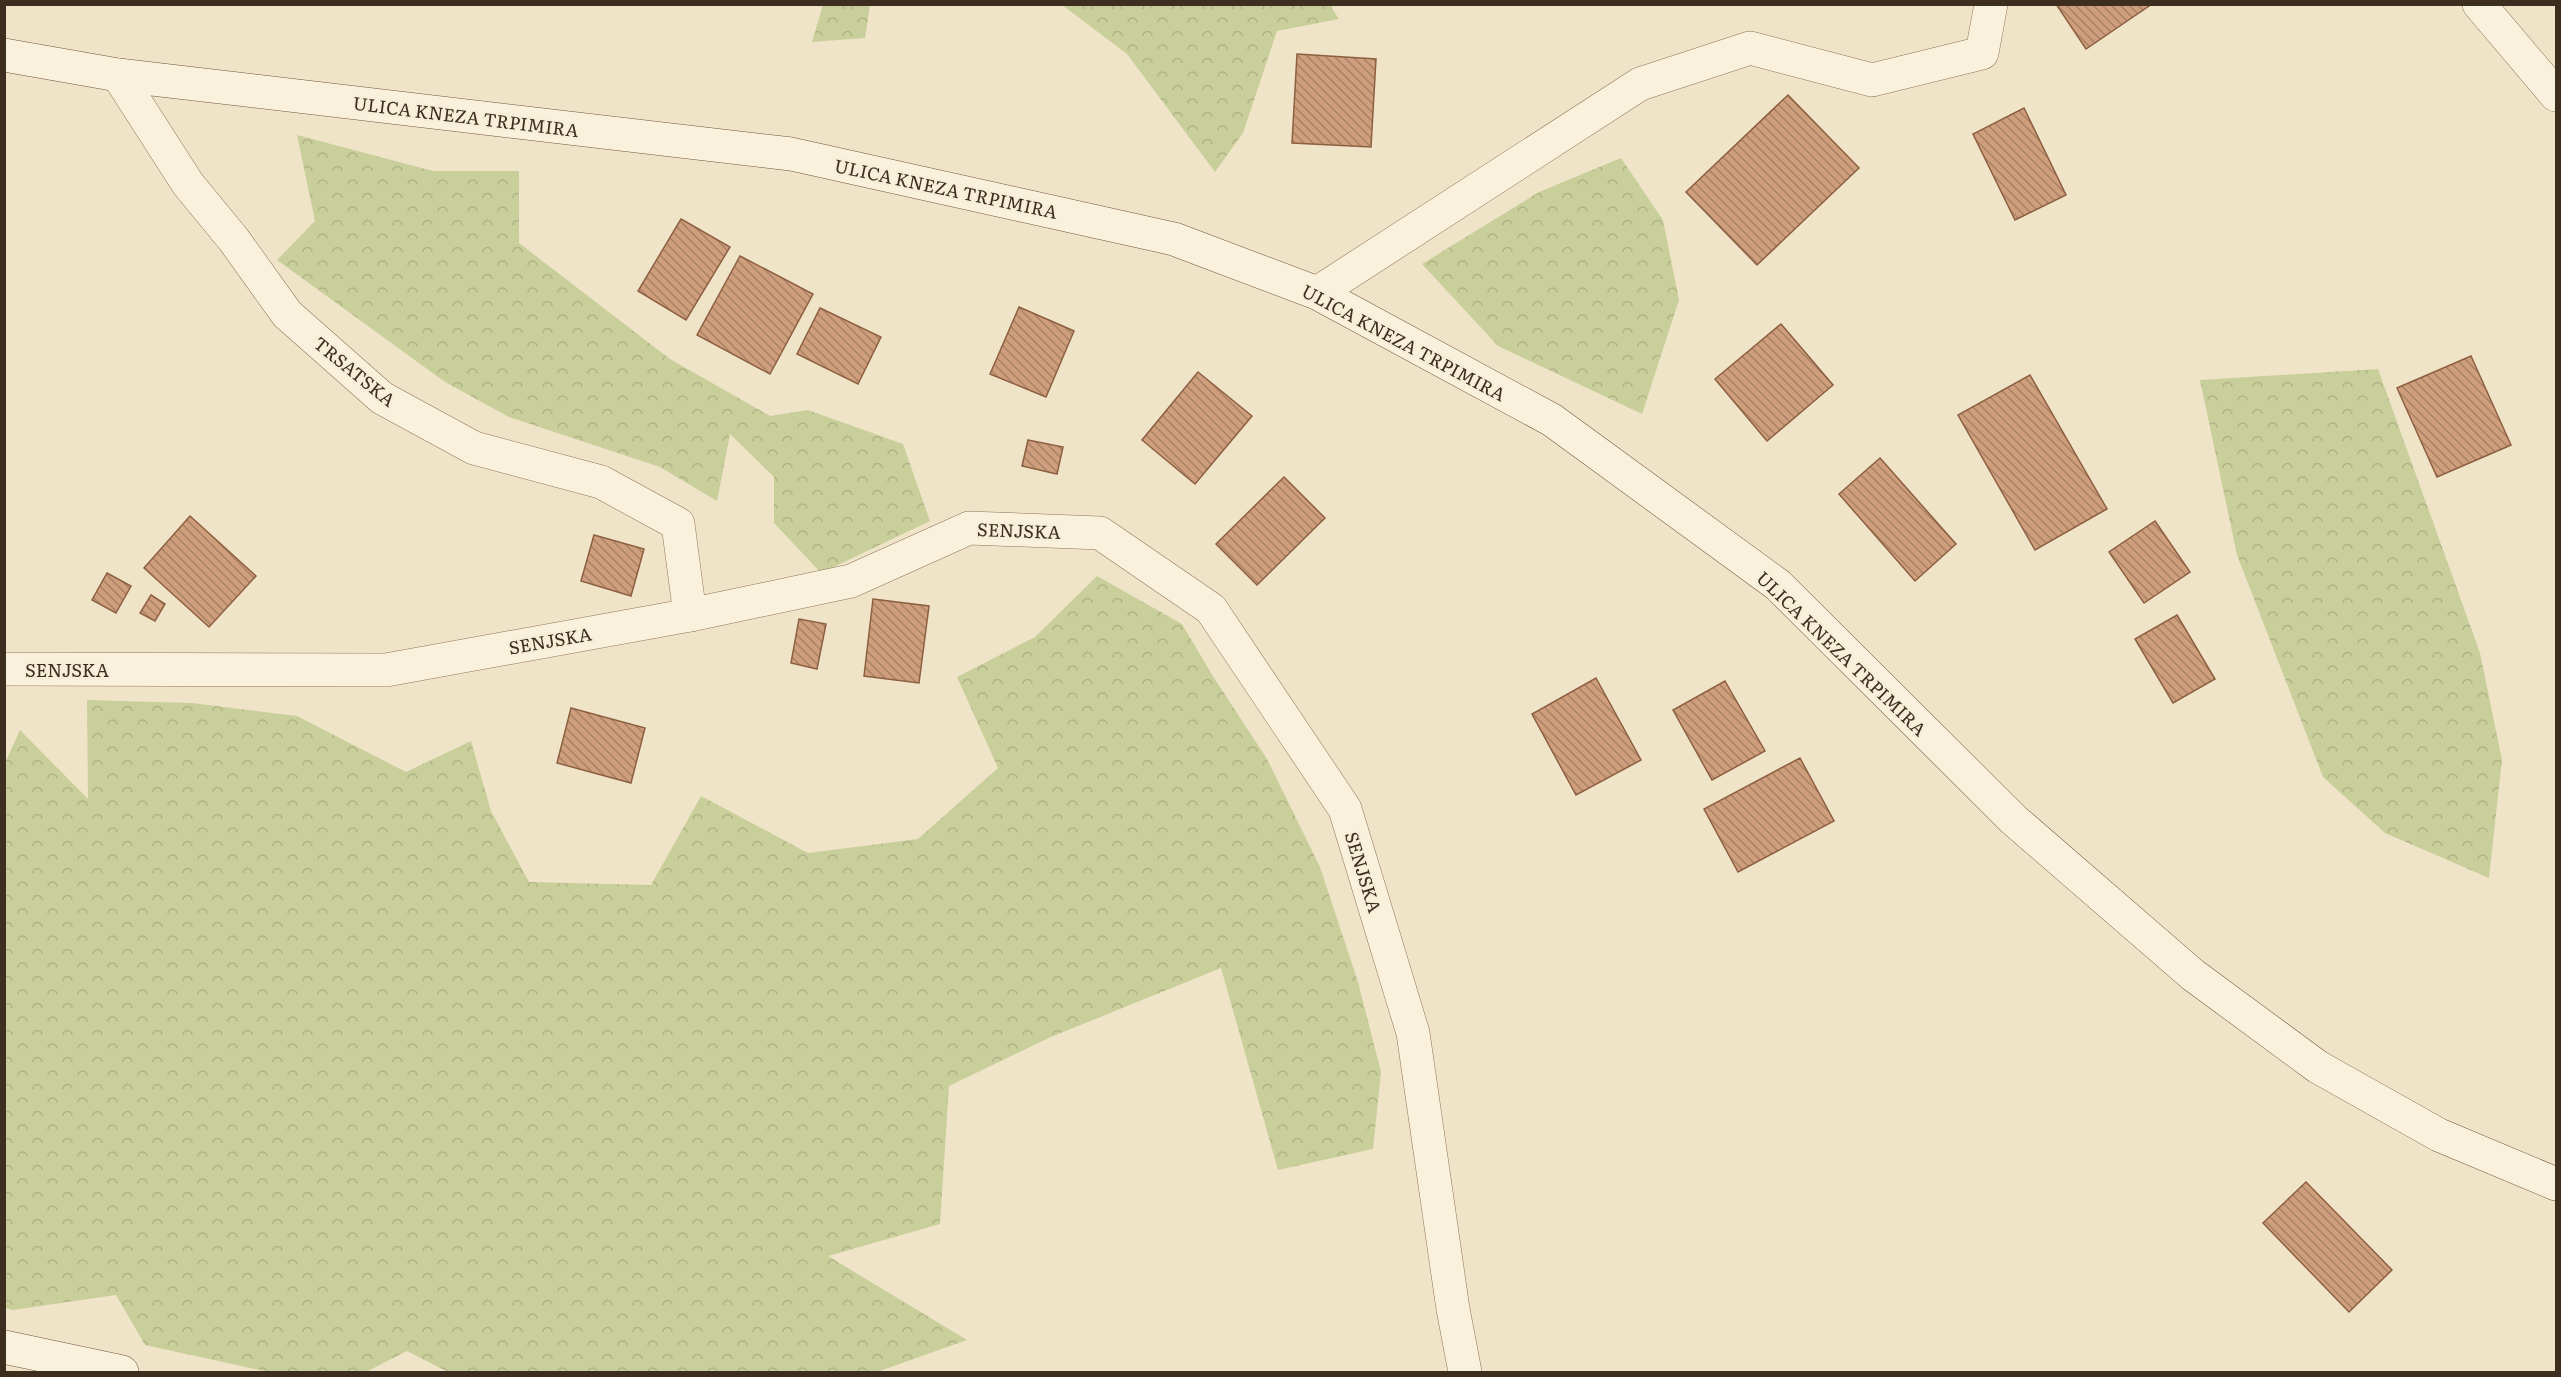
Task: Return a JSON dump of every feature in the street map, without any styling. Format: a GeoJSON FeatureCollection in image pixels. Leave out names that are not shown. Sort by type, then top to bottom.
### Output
{"type":"FeatureCollection","features":[{"type":"Feature","properties":{"kind":"street"},"geometry":{"type":"LineString","coordinates":[[1317,293],[1640,84],[1750,48],[1872,80],[1982,53],[1991,4]]}},
{"type":"Feature","properties":{"kind":"street"},"geometry":{"type":"LineString","coordinates":[[2480,4],[2556,95]]}},
{"type":"Feature","properties":{"kind":"street","name":"ULICA KNEZA TRPIMIRA"},"geometry":{"type":"LineString","coordinates":[[8,50],[118,75],[791,154],[1174,238],[1317,293],[1552,420],[1778,585],[2014,820],[2193,975],[2319,1067],[2439,1135],[2556,1184]]}},
{"type":"Feature","properties":{"kind":"street","name":"TRSATSKA"},"geometry":{"type":"LineString","coordinates":[[118,75],[188,184],[234,240],[287,314],[382,398],[474,447],[601,482],[678,524],[690,615]]}},
{"type":"Feature","properties":{"kind":"street","name":"SENJSKA"},"geometry":{"type":"LineString","coordinates":[[4,669],[386,670],[690,615],[851,581],[969,528],[1100,532],[1211,609],[1345,809],[1413,1033],[1453,1309],[1465,1372]]}},
{"type":"Feature","properties":{"kind":"street"},"geometry":{"type":"LineString","coordinates":[[4,1347],[122,1372]]}},
{"type":"Feature","properties":{"kind":"green space"},"geometry":{"type":"Polygon","coordinates":[[[823,5],[870,5],[865,38],[812,42],[823,5]]]}},
{"type":"Feature","properties":{"kind":"green space"},"geometry":{"type":"Polygon","coordinates":[[[1062,5],[1330,5],[1339,19],[1277,31],[1243,133],[1215,172],[1127,54],[1062,5]]]}},
{"type":"Feature","properties":{"kind":"green space"},"geometry":{"type":"Polygon","coordinates":[[[297,135],[433,171],[519,171],[519,243],[670,359],[770,416],[808,410],[903,444],[930,521],[821,573],[774,523],[774,477],[730,434],[717,501],[660,467],[509,417],[445,382],[277,260],[315,221],[297,135]]]}},
{"type":"Feature","properties":{"kind":"green space"},"geometry":{"type":"Polygon","coordinates":[[[1621,158],[1663,220],[1679,300],[1642,414],[1498,346],[1422,264],[1539,192],[1621,158]]]}},
{"type":"Feature","properties":{"kind":"green space"},"geometry":{"type":"Polygon","coordinates":[[[2378,369],[2480,653],[2502,760],[2489,878],[2385,833],[2323,777],[2237,555],[2200,380],[2378,369]]]}},
{"type":"Feature","properties":{"kind":"green space"},"geometry":{"type":"Polygon","coordinates":[[[1097,576],[1182,624],[1267,759],[1320,867],[1358,982],[1381,1072],[1373,1149],[1278,1170],[1221,968],[1051,1037],[949,1086],[940,1224],[828,1256],[967,1340],[877,1372],[448,1372],[407,1351],[366,1372],[269,1372],[145,1345],[116,1295],[13,1310],[5,1308],[4,765],[20,730],[88,799],[87,700],[192,703],[297,716],[406,772],[471,741],[491,811],[529,882],[651,885],[701,796],[808,853],[918,839],[998,768],[957,677],[1035,637],[1097,576]]]}},
{"type":"Feature","properties":{"kind":"building"},"geometry":{"type":"Polygon","coordinates":[[[2056,4],[2152,4],[2086,49],[2056,4]]]}},
{"type":"Feature","properties":{"kind":"building"},"geometry":{"type":"Polygon","coordinates":[[[1297,54],[1376,59],[1371,147],[1292,143],[1297,54]]]}},
{"type":"Feature","properties":{"kind":"building"},"geometry":{"type":"Polygon","coordinates":[[[1788,95],[1859,168],[1757,265],[1686,192],[1788,95]]]}},
{"type":"Feature","properties":{"kind":"building"},"geometry":{"type":"Polygon","coordinates":[[[2024,108],[2066,195],[2015,220],[1973,134],[2024,108]]]}},
{"type":"Feature","properties":{"kind":"building"},"geometry":{"type":"Polygon","coordinates":[[[681,219],[730,247],[686,320],[638,291],[681,219]]]}},
{"type":"Feature","properties":{"kind":"building"},"geometry":{"type":"Polygon","coordinates":[[[740,256],[813,294],[770,374],[697,335],[740,256]]]}},
{"type":"Feature","properties":{"kind":"building"},"geometry":{"type":"Polygon","coordinates":[[[1019,307],[1074,331],[1046,397],[990,374],[1019,307]]]}},
{"type":"Feature","properties":{"kind":"building"},"geometry":{"type":"Polygon","coordinates":[[[820,308],[881,337],[858,384],[797,354],[820,308]]]}},
{"type":"Feature","properties":{"kind":"building"},"geometry":{"type":"Polygon","coordinates":[[[1781,324],[1833,385],[1767,441],[1715,379],[1781,324]]]}},
{"type":"Feature","properties":{"kind":"building"},"geometry":{"type":"Polygon","coordinates":[[[2471,356],[2511,445],[2437,477],[2397,388],[2471,356]]]}},
{"type":"Feature","properties":{"kind":"building"},"geometry":{"type":"Polygon","coordinates":[[[1198,372],[1252,416],[1195,484],[1142,440],[1198,372]]]}},
{"type":"Feature","properties":{"kind":"building"},"geometry":{"type":"Polygon","coordinates":[[[2030,375],[2107,509],[2035,550],[1958,415],[2030,375]]]}},
{"type":"Feature","properties":{"kind":"building"},"geometry":{"type":"Polygon","coordinates":[[[1028,440],[1063,447],[1057,474],[1022,466],[1028,440]]]}},
{"type":"Feature","properties":{"kind":"building"},"geometry":{"type":"Polygon","coordinates":[[[1880,458],[1956,544],[1915,581],[1839,494],[1880,458]]]}},
{"type":"Feature","properties":{"kind":"building"},"geometry":{"type":"Polygon","coordinates":[[[1284,477],[1325,518],[1257,585],[1216,544],[1284,477]]]}},
{"type":"Feature","properties":{"kind":"building"},"geometry":{"type":"Polygon","coordinates":[[[190,516],[256,576],[209,627],[144,568],[190,516]]]}},
{"type":"Feature","properties":{"kind":"building"},"geometry":{"type":"Polygon","coordinates":[[[2155,521],[2190,572],[2144,603],[2109,552],[2155,521]]]}},
{"type":"Feature","properties":{"kind":"building"},"geometry":{"type":"Polygon","coordinates":[[[594,535],[644,549],[631,596],[581,581],[594,535]]]}},
{"type":"Feature","properties":{"kind":"building"},"geometry":{"type":"Polygon","coordinates":[[[107,573],[131,586],[116,613],[92,600],[107,573]]]}},
{"type":"Feature","properties":{"kind":"building"},"geometry":{"type":"Polygon","coordinates":[[[151,595],[165,604],[155,621],[140,613],[151,595]]]}},
{"type":"Feature","properties":{"kind":"building"},"geometry":{"type":"Polygon","coordinates":[[[873,599],[929,606],[919,683],[864,676],[873,599]]]}},
{"type":"Feature","properties":{"kind":"building"},"geometry":{"type":"Polygon","coordinates":[[[2177,615],[2215,679],[2173,703],[2135,639],[2177,615]]]}},
{"type":"Feature","properties":{"kind":"building"},"geometry":{"type":"Polygon","coordinates":[[[799,619],[826,624],[817,669],[791,663],[799,619]]]}},
{"type":"Feature","properties":{"kind":"building"},"geometry":{"type":"Polygon","coordinates":[[[1596,678],[1641,760],[1576,795],[1532,714],[1596,678]]]}},
{"type":"Feature","properties":{"kind":"building"},"geometry":{"type":"Polygon","coordinates":[[[1725,681],[1765,751],[1712,780],[1673,710],[1725,681]]]}},
{"type":"Feature","properties":{"kind":"building"},"geometry":{"type":"Polygon","coordinates":[[[571,708],[645,728],[631,783],[557,763],[571,708]]]}},
{"type":"Feature","properties":{"kind":"building"},"geometry":{"type":"Polygon","coordinates":[[[1800,758],[1834,821],[1738,872],[1704,809],[1800,758]]]}},
{"type":"Feature","properties":{"kind":"building"},"geometry":{"type":"Polygon","coordinates":[[[2306,1182],[2392,1270],[2349,1312],[2263,1223],[2306,1182]]]}}]}
